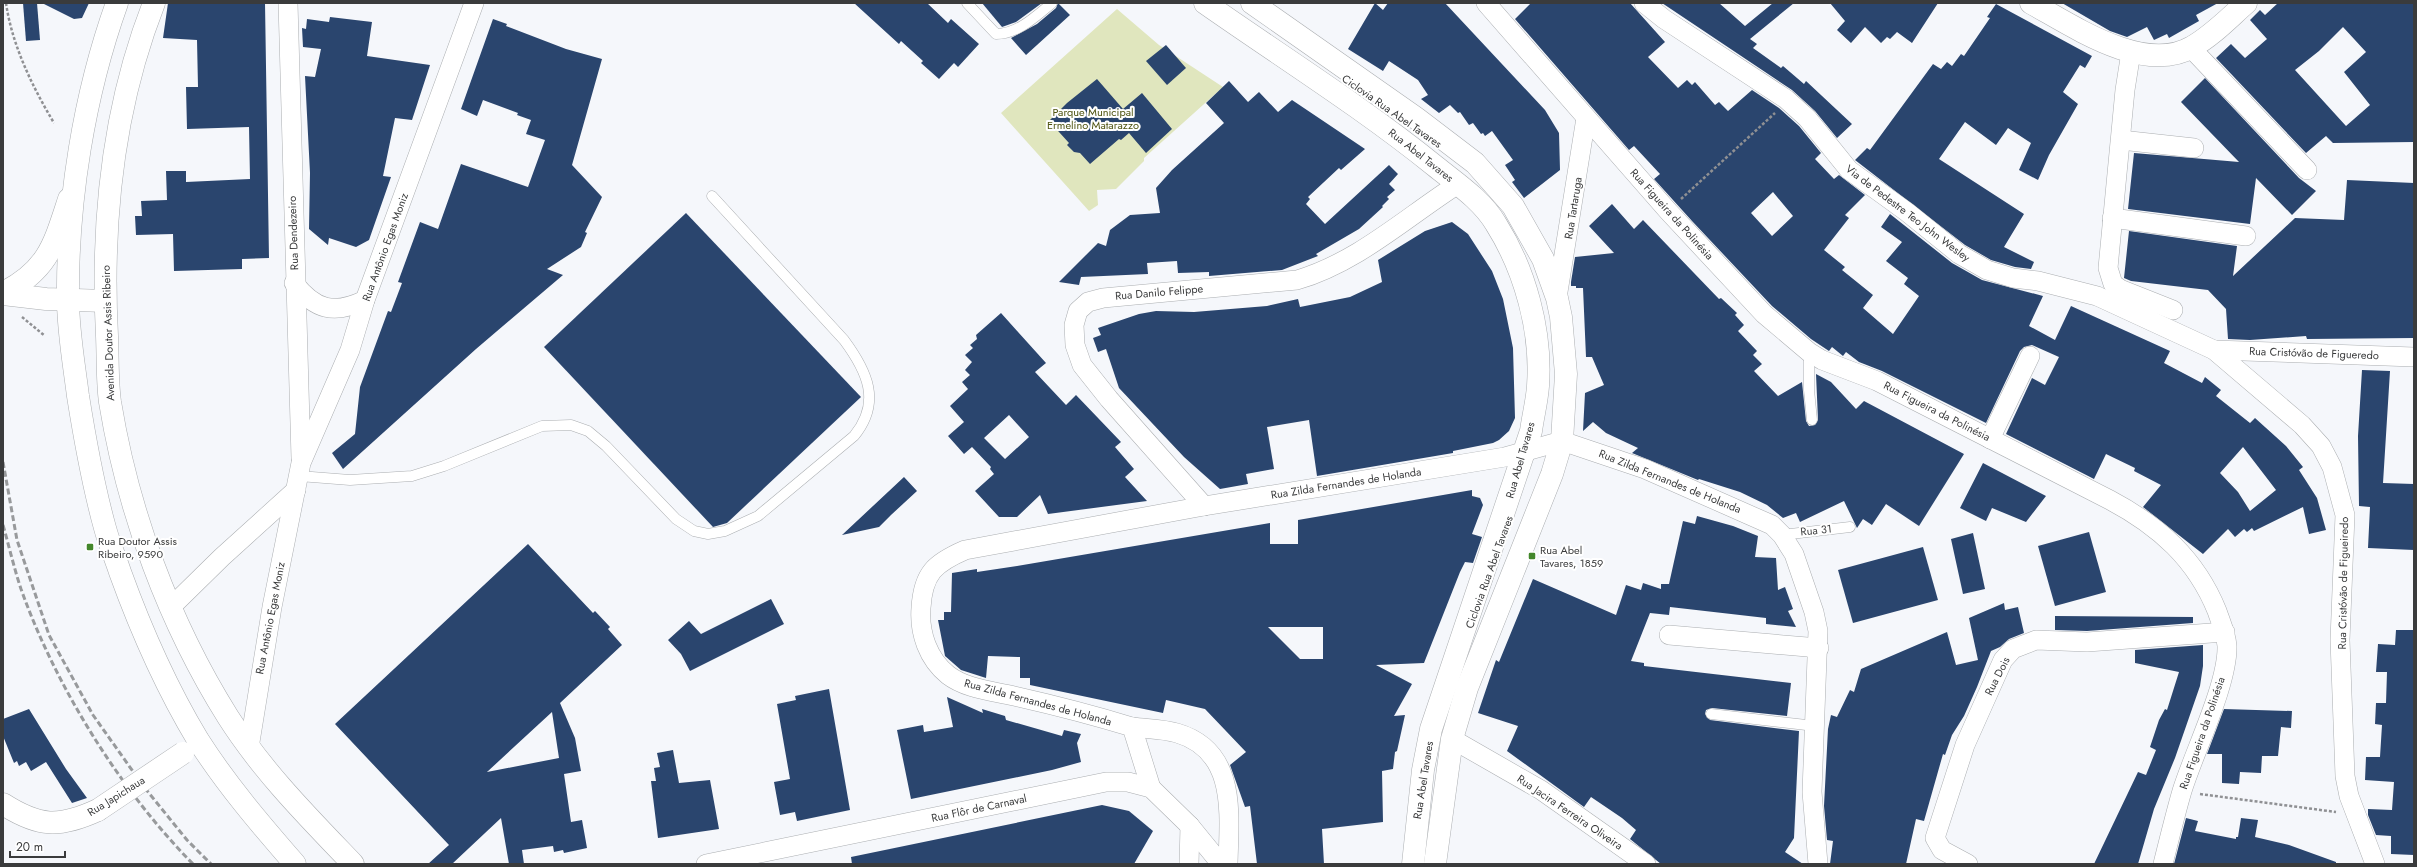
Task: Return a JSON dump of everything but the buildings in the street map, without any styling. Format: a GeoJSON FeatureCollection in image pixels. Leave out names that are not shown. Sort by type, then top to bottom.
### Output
{"type":"FeatureCollection","features":[{"type":"Feature","properties":{"kind":"street"},"geometry":{"type":"LineString","coordinates":[[117,3],[94,79],[76,177],[68,300],[74,364],[85,441],[105,530],[130,602],[191,747],[295,864]]}},
{"type":"Feature","properties":{"kind":"street","name":"Avenida Doutor Assis Ribeiro"},"geometry":{"type":"LineString","coordinates":[[154,3],[128,79],[116,137],[107,206],[105,301],[110,399],[126,481],[146,542],[171,607],[180,628],[210,686],[249,748],[302,811],[353,864]]}},
{"type":"Feature","properties":{"kind":"street","name":"Rua Dendezeiro"},"geometry":{"type":"LineString","coordinates":[[288,3],[298,476]]}},
{"type":"Feature","properties":{"kind":"street","name":"Rua Antônio Egas Moniz"},"geometry":{"type":"LineString","coordinates":[[249,748],[272,607],[298,476],[350,350],[366,300],[474,3]]}},
{"type":"Feature","properties":{"kind":"street","name":"Rua Abel Tavares"},"geometry":{"type":"LineString","coordinates":[[1205,3],[1405,141],[1479,202],[1496,223],[1524,283],[1532,314],[1538,352],[1538,386],[1531,431],[1432,729],[1422,770],[1413,864]]}},
{"type":"Feature","properties":{"kind":"street","name":"Rua Abel Tavares"},"geometry":{"type":"LineString","coordinates":[[1252,3],[1416,118],[1475,163],[1501,191],[1527,228],[1543,259],[1557,298],[1565,344],[1566,374],[1562,441],[1552,474],[1486,636],[1452,739],[1435,864]]}},
{"type":"Feature","properties":{"kind":"street","name":"Rua Figueira da Polinésia"},"geometry":{"type":"LineString","coordinates":[[1486,3],[1668,211],[1764,314],[1808,352],[1822,360],[1877,381],[2140,516],[2162,533],[2185,555],[2201,577],[2225,632],[2227,647],[2221,680],[2182,790],[2163,864]]}},
{"type":"Feature","properties":{"kind":"street","name":"Via de Pedestre Teo John Wesley"},"geometry":{"type":"LineString","coordinates":[[1644,3],[1664,19],[1786,99],[1807,118],[1849,170],[1907,212],[1959,254],[1987,270],[2013,278],[2038,281],[2097,296],[2214,350]]}},
{"type":"Feature","properties":{"kind":"street"},"geometry":{"type":"LineString","coordinates":[[2031,3],[2092,36],[2131,52],[2159,56],[2191,48],[2240,5]]}},
{"type":"Feature","properties":{"kind":"street"},"geometry":{"type":"LineString","coordinates":[[2191,48],[2307,170]]}},
{"type":"Feature","properties":{"kind":"street"},"geometry":{"type":"LineString","coordinates":[[2131,52],[2125,90],[2108,268],[2113,284],[2173,310]]}},
{"type":"Feature","properties":{"kind":"street","name":"Rua Tartaruga"},"geometry":{"type":"LineString","coordinates":[[1557,298],[1586,118]]}},
{"type":"Feature","properties":{"kind":"street"},"geometry":{"type":"LineString","coordinates":[[2121,140],[2194,148]]}},
{"type":"Feature","properties":{"kind":"street"},"geometry":{"type":"LineString","coordinates":[[3,294],[24,283],[46,258],[59,227],[76,177]]}},
{"type":"Feature","properties":{"kind":"street","name":"Rua Danilo Felippe"},"geometry":{"type":"LineString","coordinates":[[1204,506],[1109,399],[1082,365],[1075,345],[1074,325],[1078,311],[1088,302],[1103,298],[1297,280],[1315,274],[1334,267],[1363,250],[1458,184]]}},
{"type":"Feature","properties":{"kind":"street"},"geometry":{"type":"LineString","coordinates":[[2112,218],[2246,236]]}},
{"type":"Feature","properties":{"kind":"street"},"geometry":{"type":"LineString","coordinates":[[294,283],[306,298],[330,308],[349,308],[366,300]]}},
{"type":"Feature","properties":{"kind":"street"},"geometry":{"type":"LineString","coordinates":[[3,294],[68,300],[105,301]]}},
{"type":"Feature","properties":{"kind":"street","name":"Rua Cristóvão de Figueredo"},"geometry":{"type":"LineString","coordinates":[[2214,350],[2414,357]]}},
{"type":"Feature","properties":{"kind":"street","name":"Rua Cristóvão de Figueiredo"},"geometry":{"type":"LineString","coordinates":[[2214,350],[2302,425],[2321,446],[2332,466],[2345,515],[2340,640],[2345,776],[2355,813],[2375,864]]}},
{"type":"Feature","properties":{"kind":"street"},"geometry":{"type":"LineString","coordinates":[[1990,439],[2030,356]]}},
{"type":"Feature","properties":{"kind":"street","name":"Rua Zilda Fernandes de Holanda"},"geometry":{"type":"LineString","coordinates":[[1228,864],[1229,818],[1227,798],[1224,775],[1216,760],[1198,744],[1178,734],[1132,727],[963,683],[949,676],[931,656],[923,637],[921,608],[924,585],[932,570],[945,559],[965,550],[1204,506],[1505,457],[1562,441],[1645,469],[1757,516],[1772,525],[1782,535],[1794,554],[1814,612],[1819,648],[1812,792],[1818,864]]}},
{"type":"Feature","properties":{"kind":"street","name":"Rua Antônio Egas Moniz"},"geometry":{"type":"LineString","coordinates":[[171,607],[222,557],[298,476]]}},
{"type":"Feature","properties":{"kind":"street","name":"Rua Dois"},"geometry":{"type":"LineString","coordinates":[[1968,864],[1942,850],[1936,838],[1965,745],[2004,660],[2013,649],[2036,640],[2087,642],[2225,632]]}},
{"type":"Feature","properties":{"kind":"street"},"geometry":{"type":"LineString","coordinates":[[1669,635],[1819,648]]}},
{"type":"Feature","properties":{"kind":"street"},"geometry":{"type":"LineString","coordinates":[[1132,727],[1151,788]]}},
{"type":"Feature","properties":{"kind":"street","name":"Rua Jacira Ferreira Oliveira"},"geometry":{"type":"LineString","coordinates":[[1452,739],[1541,790],[1646,864]]}},
{"type":"Feature","properties":{"kind":"street","name":"Rua Japichaua"},"geometry":{"type":"LineString","coordinates":[[3,804],[24,817],[43,823],[61,823],[80,818],[98,810],[191,747]]}},
{"type":"Feature","properties":{"kind":"street","name":"Rua Flôr de Carnaval"},"geometry":{"type":"LineString","coordinates":[[706,864],[737,861],[1106,782],[1128,782],[1151,788],[1190,826],[1221,864]]}},
{"type":"Feature","properties":{"kind":"street"},"geometry":{"type":"LineString","coordinates":[[1189,864],[1190,826]]}},
{"type":"Feature","properties":{"kind":"lane"},"geometry":{"type":"LineString","coordinates":[[967,3],[996,34],[1006,34],[1027,23],[1052,3]]}},
{"type":"Feature","properties":{"kind":"lane"},"geometry":{"type":"LineString","coordinates":[[298,476],[350,480],[412,476],[444,466],[542,426],[571,425],[588,432],[606,446],[676,518],[694,531],[708,534],[725,531],[758,516],[854,436],[864,424],[869,410],[870,396],[862,367],[844,340],[712,196]]}},
{"type":"Feature","properties":{"kind":"lane"},"geometry":{"type":"LineString","coordinates":[[1808,352],[1812,420]]}},
{"type":"Feature","properties":{"kind":"lane","name":"Rua 31"},"geometry":{"type":"LineString","coordinates":[[1782,535],[1850,527]]}},
{"type":"Feature","properties":{"kind":"lane"},"geometry":{"type":"LineString","coordinates":[[1712,714],[1815,726]]}},
{"type":"Feature","properties":{"kind":"path"},"geometry":{"type":"LineString","coordinates":[[6,3],[8,21],[36,92],[54,122]]}},
{"type":"Feature","properties":{"kind":"path"},"geometry":{"type":"LineString","coordinates":[[1668,211],[1781,108],[1786,99]]}},
{"type":"Feature","properties":{"kind":"path"},"geometry":{"type":"LineString","coordinates":[[17,313],[45,336]]}},
{"type":"Feature","properties":{"kind":"path"},"geometry":{"type":"LineString","coordinates":[[2182,790],[2324,812],[2355,813]]}},
{"type":"Feature","properties":{"kind":"green space","name":"Parque Municipal Ermelino Matarazzo"},"geometry":{"type":"Polygon","coordinates":[[[1117,9],[1159,45],[1223,87],[1144,158],[1144,161],[1116,189],[1097,190],[1098,205],[1089,211],[1001,113],[1117,9]]]}},
{"type":"Feature","properties":{"kind":"railway"},"geometry":{"type":"LineString","coordinates":[[3,462],[17,540],[49,635],[93,715],[144,787],[187,840],[211,864]]}},
{"type":"Feature","properties":{"kind":"railway"},"geometry":{"type":"LineString","coordinates":[[3,525],[21,589],[35,626],[52,663],[72,700],[93,736],[140,804],[193,864]]}},
{"type":"Feature","properties":{"kind":"place","name":"Rua Doutor Assis Ribeiro, 9590"},"geometry":{"type":"Point","coordinates":[90,547]}},
{"type":"Feature","properties":{"kind":"place","name":"Rua Abel Tavares, 1859"},"geometry":{"type":"Point","coordinates":[1532,556]}}]}
